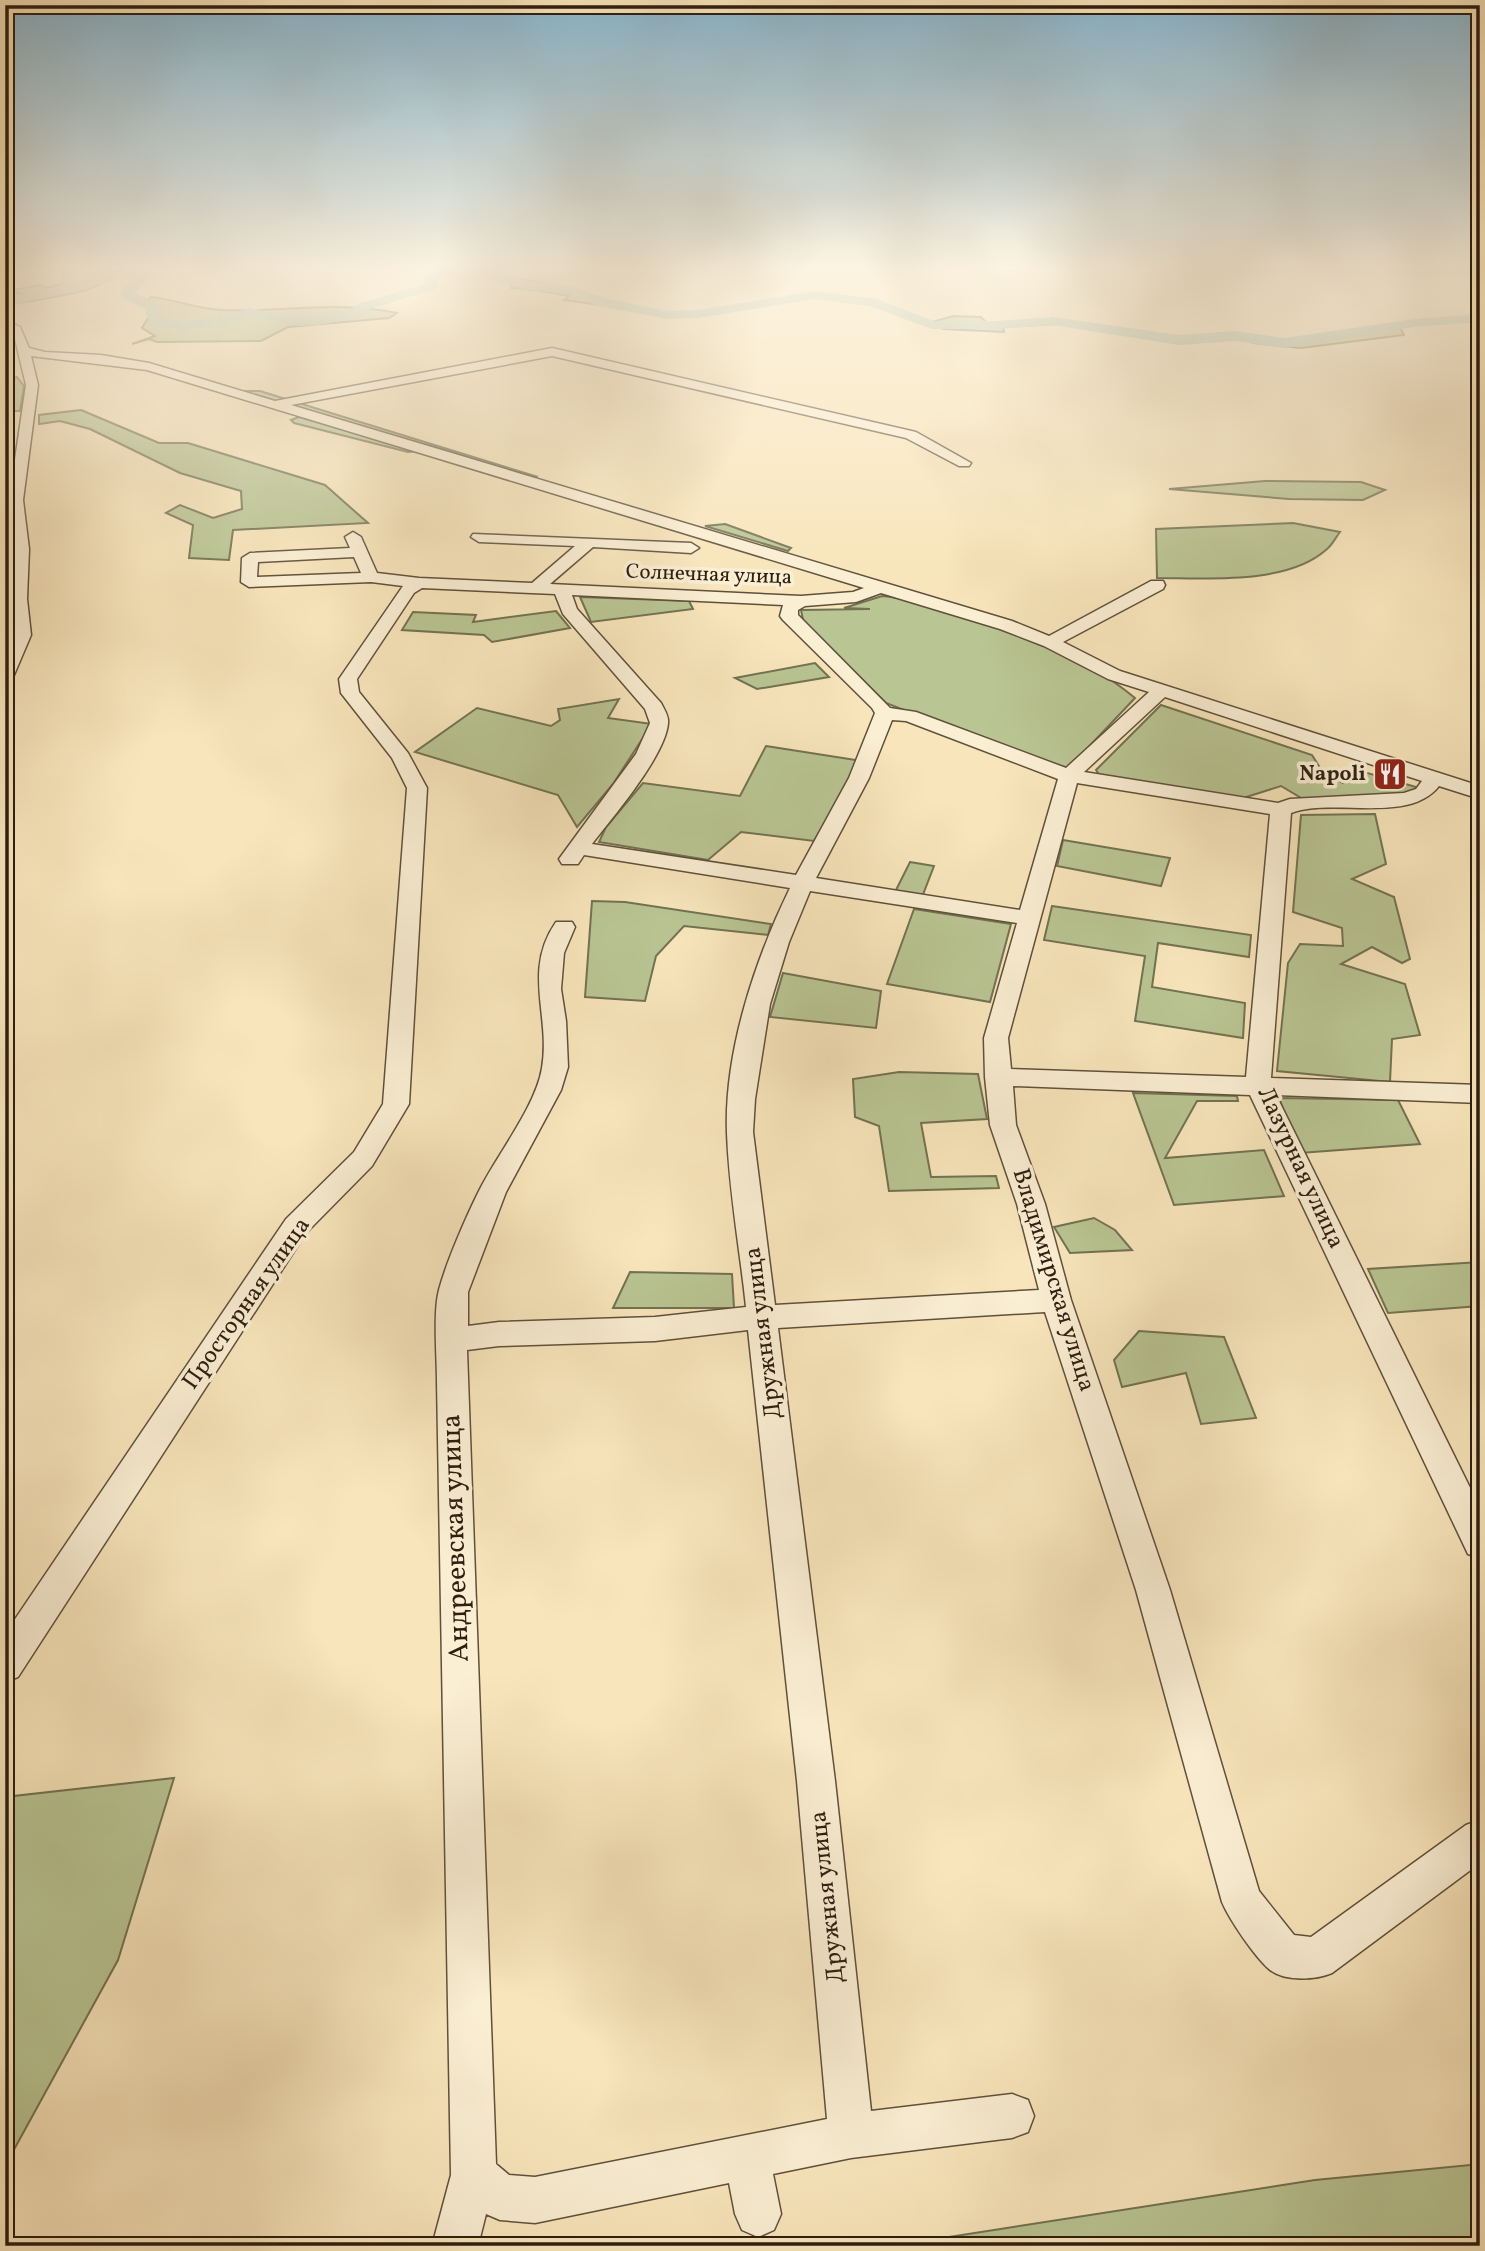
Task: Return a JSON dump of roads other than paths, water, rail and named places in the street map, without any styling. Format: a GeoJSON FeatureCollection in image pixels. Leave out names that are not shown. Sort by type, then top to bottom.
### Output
{"type":"FeatureCollection","features":[{"type":"Feature","properties":{"kind":"street"},"geometry":{"type":"LineString","coordinates":[[5,675],[22,635],[12,600],[21,549],[16,500],[33,385],[30,371]]}},
{"type":"Feature","properties":{"kind":"street"},"geometry":{"type":"LineString","coordinates":[[162,371],[1006,625],[1050,642],[1093,665],[1161,691],[1480,793]]}},
{"type":"Feature","properties":{"kind":"street"},"geometry":{"type":"LineString","coordinates":[[273,405],[452,371]]}},
{"type":"Feature","properties":{"kind":"street"},"geometry":{"type":"LineString","coordinates":[[634,371],[911,435],[964,463]]}},
{"type":"Feature","properties":{"kind":"street","name":"Солнечная улица"},"geometry":{"type":"LineString","coordinates":[[479,537],[691,548]]}},
{"type":"Feature","properties":{"kind":"street"},"geometry":{"type":"LineString","coordinates":[[534,590],[589,542]]}},
{"type":"Feature","properties":{"kind":"street","name":"Солнечная улица"},"geometry":{"type":"LineString","coordinates":[[372,577],[356,544],[250,558],[249,582],[372,577],[419,583],[563,592],[801,601],[856,597],[880,587]]}},
{"type":"Feature","properties":{"kind":"street"},"geometry":{"type":"LineString","coordinates":[[401,757],[350,693],[348,679],[408,590],[419,583]]}},
{"type":"Feature","properties":{"kind":"street"},"geometry":{"type":"LineString","coordinates":[[1050,642],[1157,585]]}},
{"type":"Feature","properties":{"kind":"street"},"geometry":{"type":"LineString","coordinates":[[563,592],[569,610],[654,707],[659,720],[656,734],[635,771],[574,854],[803,883],[1028,918]]}},
{"type":"Feature","properties":{"kind":"street"},"geometry":{"type":"LineString","coordinates":[[801,601],[790,608],[789,615],[884,713],[909,716],[1069,776],[1281,810],[1290,805],[1407,799],[1423,793],[1434,779]]}},
{"type":"Feature","properties":{"kind":"street"},"geometry":{"type":"LineString","coordinates":[[1069,776],[1161,691]]}},
{"type":"Feature","properties":{"kind":"street","name":"Дружная улица"},"geometry":{"type":"LineString","coordinates":[[850,2136],[816,1781],[740,1132],[741,1083],[752,1018],[775,949],[803,883],[859,779],[884,713]]}},
{"type":"Feature","properties":{"kind":"street","name":"Просторная улица"},"geometry":{"type":"LineString","coordinates":[[5,1665],[296,1226],[363,1159],[396,1104],[417,788],[401,757]]}},
{"type":"Feature","properties":{"kind":"street","name":"Владимирская улица"},"geometry":{"type":"LineString","coordinates":[[1069,776],[996,1038],[1003,1125],[1031,1204],[1056,1300],[1153,1590],[1241,1902],[1284,1955],[1317,1958],[1480,1839]]}},
{"type":"Feature","properties":{"kind":"street","name":"Лазурная улица"},"geometry":{"type":"LineString","coordinates":[[1281,810],[1258,1085],[1480,1543]]}},
{"type":"Feature","properties":{"kind":"street","name":"Андреевская улица"},"geometry":{"type":"LineString","coordinates":[[455,2246],[474,2175],[452,1381],[453,1292],[492,1192],[548,1090],[555,1067],[554,1021],[549,989],[552,953],[564,927]]}},
{"type":"Feature","properties":{"kind":"street"},"geometry":{"type":"LineString","coordinates":[[998,1077],[1480,1094]]}},
{"type":"Feature","properties":{"kind":"street"},"geometry":{"type":"LineString","coordinates":[[454,1340],[499,1334],[655,1329],[762,1317],[1056,1300]]}},
{"type":"Feature","properties":{"kind":"street"},"geometry":{"type":"LineString","coordinates":[[474,2175],[500,2197],[535,2200],[850,2136],[1012,2116]]}},
{"type":"Feature","properties":{"kind":"street"},"geometry":{"type":"LineString","coordinates":[[747,2156],[758,2214]]}},
{"type":"Feature","properties":{"kind":"place","name":"Napoli"},"geometry":{"type":"Point","coordinates":[1390,774]}}]}
